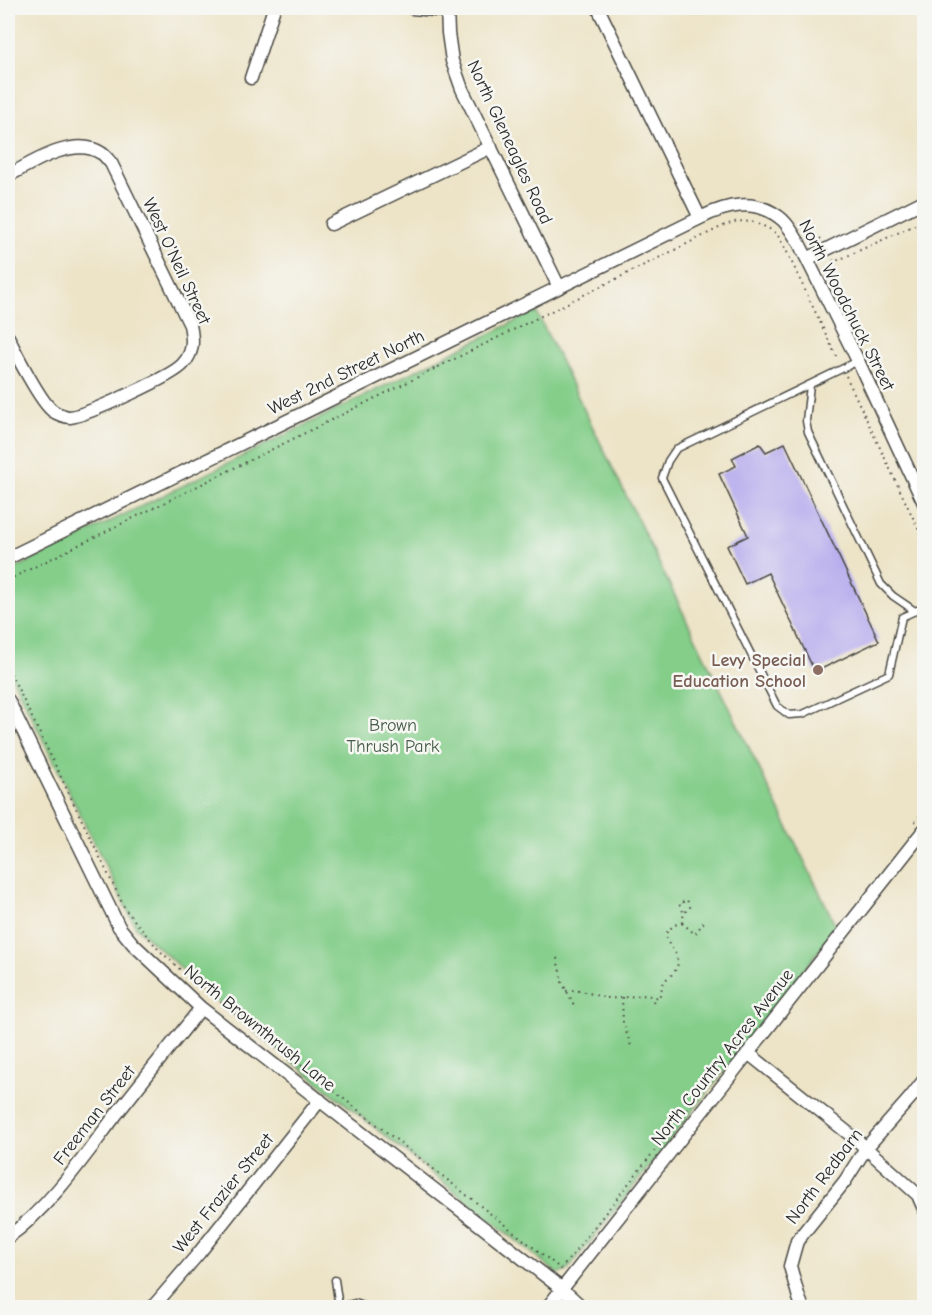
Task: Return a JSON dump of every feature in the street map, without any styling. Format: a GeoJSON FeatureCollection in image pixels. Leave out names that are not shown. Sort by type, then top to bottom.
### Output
{"type":"FeatureCollection","features":[{"type":"Feature","properties":{"kind":"street"},"geometry":{"type":"LineString","coordinates":[[251,78],[274,8]]}},
{"type":"Feature","properties":{"kind":"street"},"geometry":{"type":"LineString","coordinates":[[412,8],[447,9]]}},
{"type":"Feature","properties":{"kind":"street"},"geometry":{"type":"LineString","coordinates":[[598,8],[700,218]]}},
{"type":"Feature","properties":{"kind":"street","name":"North Gleneagles Road"},"geometry":{"type":"LineString","coordinates":[[447,9],[452,61],[462,89],[559,287]]}},
{"type":"Feature","properties":{"kind":"street","name":"West O'Neil Street"},"geometry":{"type":"LineString","coordinates":[[8,176],[51,154],[71,148],[84,147],[101,153],[111,163],[190,326],[193,341],[190,354],[182,366],[92,411],[68,417],[52,411],[40,397],[8,337]]}},
{"type":"Feature","properties":{"kind":"street"},"geometry":{"type":"LineString","coordinates":[[331,224],[491,147]]}},
{"type":"Feature","properties":{"kind":"street"},"geometry":{"type":"LineString","coordinates":[[807,259],[924,201]]}},
{"type":"Feature","properties":{"kind":"street","name":"North Woodchuck Street"},"geometry":{"type":"LineString","coordinates":[[700,218],[734,205],[752,206],[780,217],[788,226],[799,243],[858,362],[924,503]]}},
{"type":"Feature","properties":{"kind":"street","name":"West 2nd Street North"},"geometry":{"type":"LineString","coordinates":[[8,558],[700,218]]}},
{"type":"Feature","properties":{"kind":"street","name":"North Brownthrush Lane"},"geometry":{"type":"LineString","coordinates":[[8,700],[119,927],[133,944],[201,1008],[562,1289],[583,1308]]}},
{"type":"Feature","properties":{"kind":"street","name":"North Country Acres Avenue"},"geometry":{"type":"LineString","coordinates":[[547,1308],[924,830]]}},
{"type":"Feature","properties":{"kind":"street","name":"Freeman Street"},"geometry":{"type":"LineString","coordinates":[[8,1237],[23,1225],[66,1180],[128,1098],[201,1008]]}},
{"type":"Feature","properties":{"kind":"street"},"geometry":{"type":"LineString","coordinates":[[748,1053],[866,1148],[918,1195],[924,1209]]}},
{"type":"Feature","properties":{"kind":"street","name":"North Redbarn"},"geometry":{"type":"LineString","coordinates":[[803,1308],[790,1266],[797,1240],[845,1181],[866,1148],[924,1080]]}},
{"type":"Feature","properties":{"kind":"street","name":"West Frazier Street"},"geometry":{"type":"LineString","coordinates":[[152,1308],[320,1100]]}},
{"type":"Feature","properties":{"kind":"lane"},"geometry":{"type":"LineString","coordinates":[[858,362],[676,449],[668,461],[662,478],[777,706],[789,715],[802,714],[889,674],[902,617],[924,607]]}},
{"type":"Feature","properties":{"kind":"lane"},"geometry":{"type":"LineString","coordinates":[[810,385],[807,432],[881,584],[893,596],[915,611]]}},
{"type":"Feature","properties":{"kind":"lane"},"geometry":{"type":"LineString","coordinates":[[335,1280],[338,1307],[355,1303],[369,1308]]}},
{"type":"Feature","properties":{"kind":"path"},"geometry":{"type":"LineString","coordinates":[[8,580],[725,225],[738,221],[753,222],[777,234],[924,541]]}},
{"type":"Feature","properties":{"kind":"path"},"geometry":{"type":"LineString","coordinates":[[8,668],[125,909],[158,949],[186,975],[561,1269],[706,1086]]}},
{"type":"Feature","properties":{"kind":"path"},"geometry":{"type":"LineString","coordinates":[[910,828],[924,810]]}},
{"type":"Feature","properties":{"kind":"path"},"geometry":{"type":"LineString","coordinates":[[682,923],[684,913]]}},
{"type":"Feature","properties":{"kind":"path"},"geometry":{"type":"LineString","coordinates":[[682,923],[695,934],[704,922]]}},
{"type":"Feature","properties":{"kind":"path"},"geometry":{"type":"LineString","coordinates":[[566,991],[579,990],[606,998],[641,994],[659,998],[664,981],[674,973],[678,964],[676,954],[667,941],[667,932],[674,925],[682,923]]}},
{"type":"Feature","properties":{"kind":"path"},"geometry":{"type":"LineString","coordinates":[[557,958],[566,991],[575,1007]]}},
{"type":"Feature","properties":{"kind":"path"},"geometry":{"type":"LineString","coordinates":[[622,997],[623,1023],[631,1046]]}},
{"type":"Feature","properties":{"kind":"path"},"geometry":{"type":"LineString","coordinates":[[653,1002],[655,997]]}},
{"type":"Feature","properties":{"kind":"green space","name":"Brown Thrush Park"},"geometry":{"type":"Polygon","coordinates":[[[536,311],[837,928],[567,1271],[558,1274],[213,998],[136,927],[8,669],[8,572],[536,311]]]}},
{"type":"Feature","properties":{"kind":"building"},"geometry":{"type":"Polygon","coordinates":[[[785,443],[879,641],[815,672],[768,573],[745,584],[727,546],[748,536],[719,474],[736,466],[732,458],[760,444],[766,452],[785,443]]]}},
{"type":"Feature","properties":{"kind":"place","name":"Levy Special Education School"},"geometry":{"type":"Point","coordinates":[818,670]}}]}
